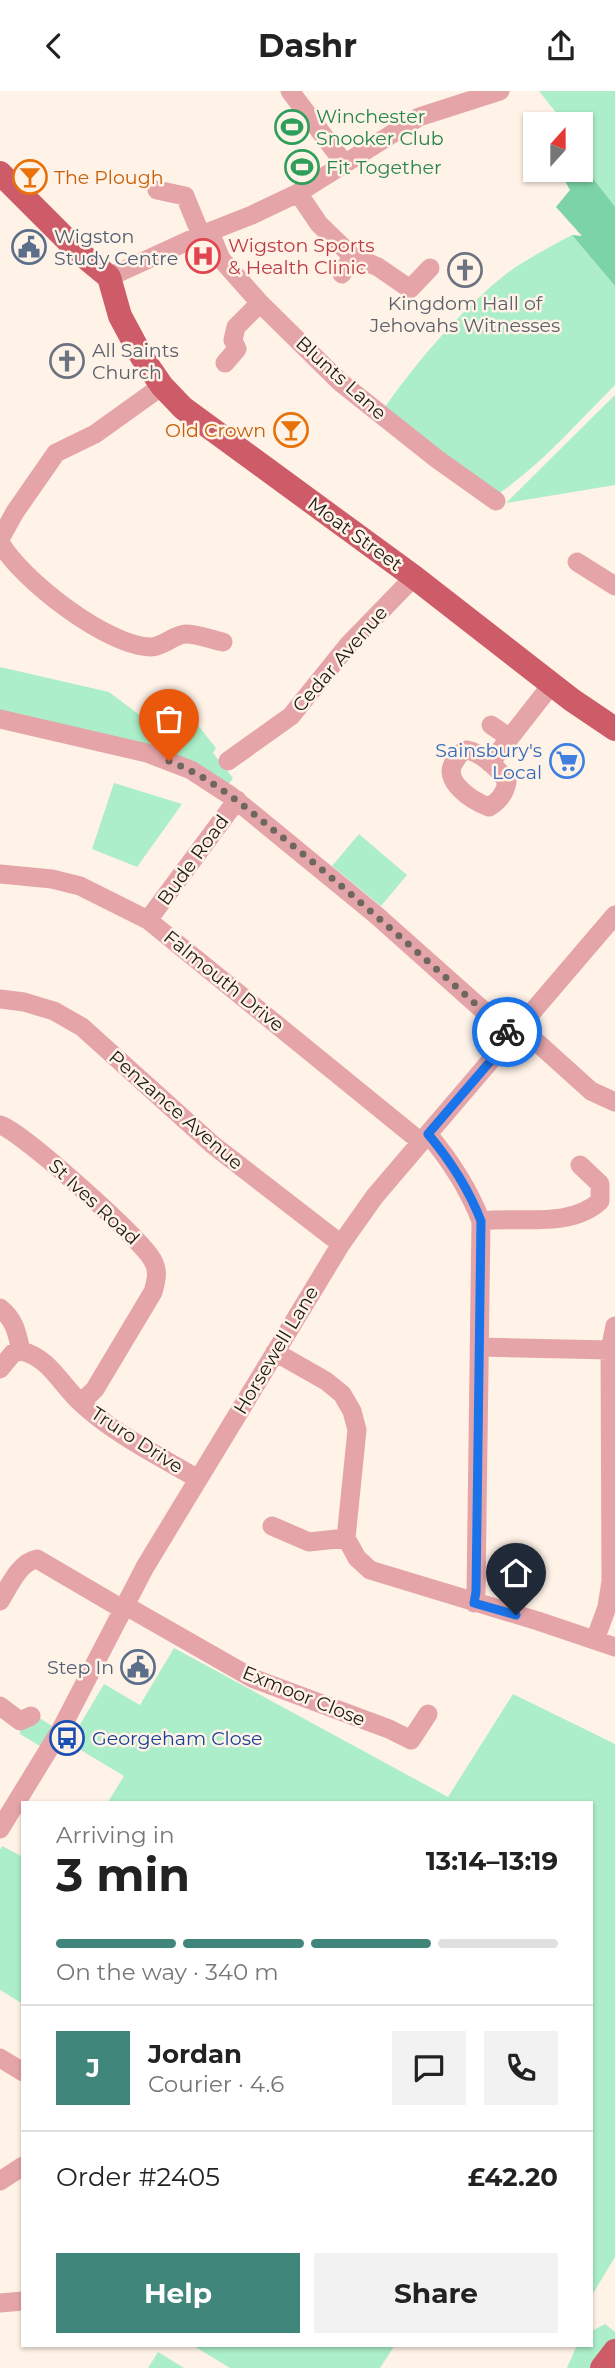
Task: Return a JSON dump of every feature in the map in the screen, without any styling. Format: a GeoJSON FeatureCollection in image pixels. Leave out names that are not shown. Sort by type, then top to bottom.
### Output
{"type":"FeatureCollection","features":[{"type":"Feature","properties":{"kind":"main road"},"geometry":{"type":"LineString","coordinates":[[0,173],[81,254],[109,277]]}},
{"type":"Feature","properties":{"kind":"main road","name":"Moat Street"},"geometry":{"type":"LineString","coordinates":[[109,277],[120,316],[142,357],[162,386],[183,408],[414,577],[552,684],[615,729]]}},
{"type":"Feature","properties":{"kind":"main road"},"geometry":{"type":"LineString","coordinates":[[602,2368],[615,2351]]}},
{"type":"Feature","properties":{"kind":"street"},"geometry":{"type":"LineString","coordinates":[[290,91],[344,163]]}},
{"type":"Feature","properties":{"kind":"street"},"geometry":{"type":"LineString","coordinates":[[109,277],[298,193],[419,117],[500,91]]}},
{"type":"Feature","properties":{"kind":"street","name":"Blunts Lane"},"geometry":{"type":"LineString","coordinates":[[157,190],[185,196],[221,259],[260,303],[340,382],[437,459],[496,501]]}},
{"type":"Feature","properties":{"kind":"street"},"geometry":{"type":"LineString","coordinates":[[298,193],[319,223],[352,255],[378,267],[410,289],[430,268]]}},
{"type":"Feature","properties":{"kind":"street"},"geometry":{"type":"LineString","coordinates":[[342,274],[352,255]]}},
{"type":"Feature","properties":{"kind":"street"},"geometry":{"type":"LineString","coordinates":[[225,363],[237,349],[233,340],[236,327],[260,303]]}},
{"type":"Feature","properties":{"kind":"street"},"geometry":{"type":"LineString","coordinates":[[162,386],[95,434],[56,453],[15,512],[0,541],[10,559],[57,602],[131,645],[154,647],[185,634],[192,626],[223,642]]}},
{"type":"Feature","properties":{"kind":"street"},"geometry":{"type":"LineString","coordinates":[[578,562],[615,586]]}},
{"type":"Feature","properties":{"kind":"street","name":"Cedar Avenue"},"geometry":{"type":"LineString","coordinates":[[228,761],[291,716],[349,644],[414,577]]}},
{"type":"Feature","properties":{"kind":"street"},"geometry":{"type":"LineString","coordinates":[[490,763],[552,684]]}},
{"type":"Feature","properties":{"kind":"street"},"geometry":{"type":"LineString","coordinates":[[0,719],[147,753],[191,770],[237,800],[591,1091],[615,1102]]}},
{"type":"Feature","properties":{"kind":"street"},"geometry":{"type":"LineString","coordinates":[[491,725],[510,738]]}},
{"type":"Feature","properties":{"kind":"street","name":"Bude Road"},"geometry":{"type":"LineString","coordinates":[[148,921],[237,800]]}},
{"type":"Feature","properties":{"kind":"street","name":"Falmouth Drive"},"geometry":{"type":"LineString","coordinates":[[0,874],[52,879],[80,885],[148,921],[439,1147],[473,1201],[481,1221]]}},
{"type":"Feature","properties":{"kind":"street","name":"Horsewell Lane"},"geometry":{"type":"LineString","coordinates":[[0,1829],[60,1731],[145,1567],[341,1244],[374,1196],[615,915]]}},
{"type":"Feature","properties":{"kind":"street","name":"Penzance Avenue"},"geometry":{"type":"LineString","coordinates":[[0,999],[24,1002],[54,1011],[82,1027],[213,1145],[341,1244]]}},
{"type":"Feature","properties":{"kind":"street","name":"St Ives Road"},"geometry":{"type":"LineString","coordinates":[[0,1125],[26,1140],[146,1250],[154,1262],[157,1275],[153,1292],[95,1388],[81,1403]]}},
{"type":"Feature","properties":{"kind":"street"},"geometry":{"type":"LineString","coordinates":[[474,1603],[481,1221],[559,1218],[582,1213],[608,1194],[580,1165]]}},
{"type":"Feature","properties":{"kind":"street"},"geometry":{"type":"LineString","coordinates":[[0,1308],[11,1317],[21,1351],[13,1353],[0,1369]]}},
{"type":"Feature","properties":{"kind":"street"},"geometry":{"type":"LineString","coordinates":[[595,1640],[607,1607],[611,1581],[610,1350],[615,1326]]}},
{"type":"Feature","properties":{"kind":"street"},"geometry":{"type":"LineString","coordinates":[[480,1347],[610,1350]]}},
{"type":"Feature","properties":{"kind":"street","name":"Truro Drive"},"geometry":{"type":"LineString","coordinates":[[21,1351],[31,1353],[43,1361],[81,1403],[131,1440],[198,1479]]}},
{"type":"Feature","properties":{"kind":"street"},"geometry":{"type":"LineString","coordinates":[[275,1352],[326,1381],[342,1394],[352,1411],[356,1430],[346,1538],[357,1557],[370,1570],[615,1647]]}},
{"type":"Feature","properties":{"kind":"street"},"geometry":{"type":"LineString","coordinates":[[272,1526],[309,1542],[346,1538]]}},
{"type":"Feature","properties":{"kind":"street"},"geometry":{"type":"LineString","coordinates":[[0,1601],[23,1565],[25,1553],[125,1608]]}},
{"type":"Feature","properties":{"kind":"street","name":"Exmoor Close"},"geometry":{"type":"LineString","coordinates":[[125,1608],[251,1678],[389,1729],[407,1747],[428,1714]]}},
{"type":"Feature","properties":{"kind":"street"},"geometry":{"type":"LineString","coordinates":[[0,1706],[24,1724]]}},
{"type":"Feature","properties":{"kind":"street"},"geometry":{"type":"LineString","coordinates":[[0,2058],[21,2071]]}},
{"type":"Feature","properties":{"kind":"street"},"geometry":{"type":"LineString","coordinates":[[0,2181],[21,2167]]}},
{"type":"Feature","properties":{"kind":"street"},"geometry":{"type":"LineString","coordinates":[[0,2303],[21,2301]]}},
{"type":"Feature","properties":{"kind":"green space"},"geometry":{"type":"Polygon","coordinates":[[[539,91],[615,91],[615,231],[588,182],[593,182],[593,112],[556,112],[539,91]]]}},
{"type":"Feature","properties":{"kind":"green space"},"geometry":{"type":"Polygon","coordinates":[[[593,179],[615,207],[615,286],[572,235],[582,236],[556,207],[570,190],[565,182],[593,182],[593,179]]]}},
{"type":"Feature","properties":{"kind":"green space"},"geometry":{"type":"Polygon","coordinates":[[[572,235],[615,286],[615,385],[542,458],[494,497],[385,407],[441,336],[489,288],[522,263],[572,235]]]}},
{"type":"Feature","properties":{"kind":"green space"},"geometry":{"type":"Polygon","coordinates":[[[615,395],[615,485],[506,503],[615,395]]]}},
{"type":"Feature","properties":{"kind":"green space"},"geometry":{"type":"Polygon","coordinates":[[[0,667],[109,692],[181,746],[197,724],[216,748],[213,753],[233,778],[224,791],[191,770],[0,719],[0,667]]]}},
{"type":"Feature","properties":{"kind":"green space"},"geometry":{"type":"Polygon","coordinates":[[[114,783],[182,804],[137,867],[92,849],[114,783]]]}},
{"type":"Feature","properties":{"kind":"green space"},"geometry":{"type":"Polygon","coordinates":[[[359,834],[407,875],[381,906],[332,866],[359,834]]]}},
{"type":"Feature","properties":{"kind":"green space"},"geometry":{"type":"Polygon","coordinates":[[[174,1648],[448,1797],[513,1694],[615,1744],[615,2257],[593,2293],[593,1801],[109,1801],[124,1776],[69,1743],[104,1684],[140,1705],[174,1648]]]}},
{"type":"Feature","properties":{"kind":"green space"},"geometry":{"type":"Polygon","coordinates":[[[31,1716],[60,1731],[48,1751],[20,1734],[20,1721],[31,1716]]]}},
{"type":"Feature","properties":{"kind":"green space"},"geometry":{"type":"Polygon","coordinates":[[[2,1846],[21,1856],[21,2003],[0,1990],[2,1846]]]}},
{"type":"Feature","properties":{"kind":"green space"},"geometry":{"type":"Polygon","coordinates":[[[605,2324],[615,2332],[615,2351],[602,2368],[567,2368],[576,2347],[593,2347],[593,2330],[605,2324]]]}},
{"type":"Feature","properties":{"kind":"green space"},"geometry":{"type":"Polygon","coordinates":[[[195,2347],[394,2347],[380,2368],[230,2368],[195,2347]]]}},
{"type":"Feature","properties":{"kind":"green space"},"geometry":{"type":"Polygon","coordinates":[[[158,2352],[184,2368],[148,2368],[158,2352]]]}},
{"type":"Feature","properties":{"kind":"way so far"},"geometry":{"type":"LineString","coordinates":[[169,761],[191,770],[237,800],[375,914],[507,1032]]}},
{"type":"Feature","properties":{"kind":"place","name":"Winchester Snooker Club"},"geometry":{"type":"Point","coordinates":[292,127]}},
{"type":"Feature","properties":{"kind":"place","name":"Fit Together"},"geometry":{"type":"Point","coordinates":[302,167]}},
{"type":"Feature","properties":{"kind":"place","name":"The Plough"},"geometry":{"type":"Point","coordinates":[30,177]}},
{"type":"Feature","properties":{"kind":"place","name":"Wigston Study Centre"},"geometry":{"type":"Point","coordinates":[29,247]}},
{"type":"Feature","properties":{"kind":"place","name":"Wigston Sports & Health Clinic"},"geometry":{"type":"Point","coordinates":[203,256]}},
{"type":"Feature","properties":{"kind":"place","name":"Kingdom Hall of Jehovahs Witnesses"},"geometry":{"type":"Point","coordinates":[465,270]}},
{"type":"Feature","properties":{"kind":"place","name":"All Saints Church"},"geometry":{"type":"Point","coordinates":[67,361]}},
{"type":"Feature","properties":{"kind":"place","name":"Old Crown"},"geometry":{"type":"Point","coordinates":[291,430]}},
{"type":"Feature","properties":{"kind":"place","name":"Sainsbury's Local"},"geometry":{"type":"Point","coordinates":[567,761]}},
{"type":"Feature","properties":{"kind":"place","name":"Step In"},"geometry":{"type":"Point","coordinates":[138,1667]}},
{"type":"Feature","properties":{"kind":"place","name":"Georgeham Close"},"geometry":{"type":"Point","coordinates":[67,1738]}},
{"type":"Feature","properties":{"kind":"route"},"geometry":{"type":"LineString","coordinates":[[507,1032],[512,1036],[428,1134],[473,1201],[481,1221],[480,1402],[474,1603],[516,1615]]}}]}
